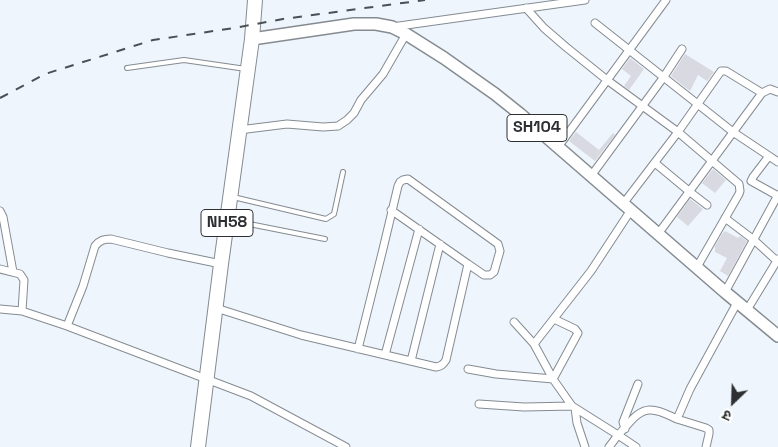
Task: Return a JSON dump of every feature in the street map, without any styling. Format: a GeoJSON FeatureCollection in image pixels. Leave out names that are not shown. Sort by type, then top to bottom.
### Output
{"type":"FeatureCollection","features":[{"type":"Feature","properties":{"kind":"highway","name":"NH58"},"geometry":{"type":"LineString","coordinates":[[198,447],[256,0]]}},
{"type":"Feature","properties":{"kind":"main road","name":"SH104"},"geometry":{"type":"LineString","coordinates":[[252,40],[354,24],[376,24],[392,27],[406,34],[495,94],[725,292],[776,330]]}},
{"type":"Feature","properties":{"kind":"street"},"geometry":{"type":"LineString","coordinates":[[392,27],[585,0]]}},
{"type":"Feature","properties":{"kind":"street"},"geometry":{"type":"LineString","coordinates":[[558,147],[666,0]]}},
{"type":"Feature","properties":{"kind":"street"},"geometry":{"type":"LineString","coordinates":[[526,8],[544,28],[607,80],[678,132],[739,184],[739,194],[697,267]]}},
{"type":"Feature","properties":{"kind":"street"},"geometry":{"type":"LineString","coordinates":[[595,23],[733,132],[778,162]]}},
{"type":"Feature","properties":{"kind":"street"},"geometry":{"type":"LineString","coordinates":[[239,130],[287,124],[323,127],[338,126],[354,113],[383,74],[406,34]]}},
{"type":"Feature","properties":{"kind":"street"},"geometry":{"type":"LineString","coordinates":[[592,176],[663,78],[682,48]]}},
{"type":"Feature","properties":{"kind":"street"},"geometry":{"type":"LineString","coordinates":[[534,344],[591,271],[655,162],[720,74],[724,71],[762,93]]}},
{"type":"Feature","properties":{"kind":"street"},"geometry":{"type":"LineString","coordinates":[[658,234],[762,93],[770,89],[778,92]]}},
{"type":"Feature","properties":{"kind":"street"},"geometry":{"type":"LineString","coordinates":[[725,292],[778,196],[752,181],[769,156]]}},
{"type":"Feature","properties":{"kind":"street"},"geometry":{"type":"LineString","coordinates":[[655,162],[708,205]]}},
{"type":"Feature","properties":{"kind":"street"},"geometry":{"type":"LineString","coordinates":[[358,349],[391,210],[400,182],[408,180],[498,244],[500,251],[494,272],[490,275],[484,275],[391,210]]}},
{"type":"Feature","properties":{"kind":"street"},"geometry":{"type":"LineString","coordinates":[[0,211],[3,217],[13,272]]}},
{"type":"Feature","properties":{"kind":"street"},"geometry":{"type":"LineString","coordinates":[[725,218],[754,240],[777,261],[747,310]]}},
{"type":"Feature","properties":{"kind":"street"},"geometry":{"type":"LineString","coordinates":[[385,355],[419,230]]}},
{"type":"Feature","properties":{"kind":"street"},"geometry":{"type":"LineString","coordinates":[[67,326],[96,246],[103,239],[111,239],[168,254],[221,264]]}},
{"type":"Feature","properties":{"kind":"street"},"geometry":{"type":"LineString","coordinates":[[411,361],[440,244]]}},
{"type":"Feature","properties":{"kind":"street"},"geometry":{"type":"LineString","coordinates":[[216,308],[301,335],[436,367],[443,365],[446,360],[468,264]]}},
{"type":"Feature","properties":{"kind":"street"},"geometry":{"type":"LineString","coordinates":[[0,269],[20,274],[24,280],[22,311]]}},
{"type":"Feature","properties":{"kind":"street"},"geometry":{"type":"LineString","coordinates":[[678,419],[690,389],[738,301]]}},
{"type":"Feature","properties":{"kind":"street"},"geometry":{"type":"LineString","coordinates":[[0,309],[22,311],[67,326],[251,396],[346,447]]}},
{"type":"Feature","properties":{"kind":"street"},"geometry":{"type":"LineString","coordinates":[[553,379],[578,333],[575,329],[554,319]]}},
{"type":"Feature","properties":{"kind":"street"},"geometry":{"type":"LineString","coordinates":[[514,322],[534,344],[553,379],[574,407],[636,447]]}},
{"type":"Feature","properties":{"kind":"street"},"geometry":{"type":"LineString","coordinates":[[468,369],[496,374],[553,379]]}},
{"type":"Feature","properties":{"kind":"street"},"geometry":{"type":"LineString","coordinates":[[625,429],[624,417],[638,384]]}},
{"type":"Feature","properties":{"kind":"street"},"geometry":{"type":"LineString","coordinates":[[479,404],[574,407]]}},
{"type":"Feature","properties":{"kind":"street"},"geometry":{"type":"LineString","coordinates":[[574,407],[585,447]]}},
{"type":"Feature","properties":{"kind":"street"},"geometry":{"type":"LineString","coordinates":[[609,447],[639,413],[651,409],[706,428],[709,434],[706,447]]}},
{"type":"Feature","properties":{"kind":"lane"},"geometry":{"type":"LineString","coordinates":[[127,68],[184,60],[248,69]]}},
{"type":"Feature","properties":{"kind":"lane"},"geometry":{"type":"LineString","coordinates":[[230,196],[326,219],[334,214],[343,172]]}},
{"type":"Feature","properties":{"kind":"lane"},"geometry":{"type":"LineString","coordinates":[[227,220],[325,239]]}},
{"type":"Feature","properties":{"kind":"building"},"geometry":{"type":"Polygon","coordinates":[[[685,54],[714,72],[707,81],[698,75],[690,91],[671,76],[685,54]]]}},
{"type":"Feature","properties":{"kind":"building"},"geometry":{"type":"Polygon","coordinates":[[[630,58],[644,69],[629,90],[624,86],[631,76],[622,69],[630,58]]]}},
{"type":"Feature","properties":{"kind":"building"},"geometry":{"type":"Polygon","coordinates":[[[576,132],[599,150],[613,133],[615,135],[595,161],[569,141],[576,132]]]}},
{"type":"Feature","properties":{"kind":"building"},"geometry":{"type":"Polygon","coordinates":[[[713,169],[726,180],[715,193],[702,183],[713,169]]]}},
{"type":"Feature","properties":{"kind":"building"},"geometry":{"type":"Polygon","coordinates":[[[690,199],[703,209],[688,226],[677,217],[690,199]]]}},
{"type":"Feature","properties":{"kind":"building"},"geometry":{"type":"Polygon","coordinates":[[[725,231],[738,238],[740,236],[747,241],[728,276],[720,271],[727,258],[715,252],[715,246],[725,231]]]}},
{"type":"Feature","properties":{"kind":"railway"},"geometry":{"type":"LineString","coordinates":[[0,98],[45,74],[153,40],[283,19],[425,0]]}}]}
